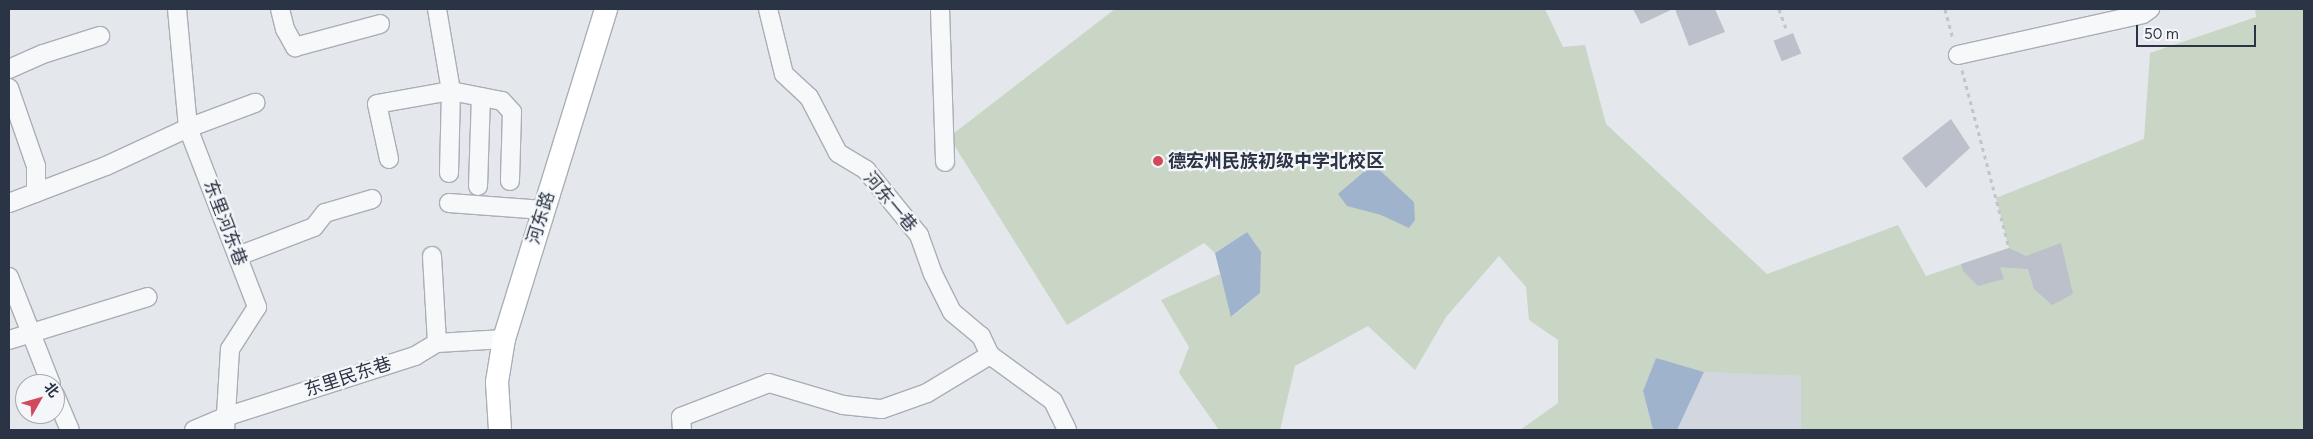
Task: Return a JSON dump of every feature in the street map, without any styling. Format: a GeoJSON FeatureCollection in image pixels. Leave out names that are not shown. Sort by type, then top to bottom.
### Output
{"type":"FeatureCollection","features":[{"type":"Feature","properties":{"kind":"main road","name":"河东路"},"geometry":{"type":"LineString","coordinates":[[500,430],[497,382],[504,339],[606,9]]}},
{"type":"Feature","properties":{"kind":"street","name":"东里河东巷"},"geometry":{"type":"LineString","coordinates":[[177,9],[188,128],[257,308],[230,349],[225,423]]}},
{"type":"Feature","properties":{"kind":"street"},"geometry":{"type":"LineString","coordinates":[[437,9],[451,91],[449,174]]}},
{"type":"Feature","properties":{"kind":"street","name":"河东一巷"},"geometry":{"type":"LineString","coordinates":[[768,9],[784,74],[809,97],[838,153],[866,170],[919,235],[932,274],[952,312],[980,336],[990,355],[1053,401],[1067,430]]}},
{"type":"Feature","properties":{"kind":"street"},"geometry":{"type":"LineString","coordinates":[[940,9],[945,162]]}},
{"type":"Feature","properties":{"kind":"street"},"geometry":{"type":"LineString","coordinates":[[1958,55],[2143,14],[2150,9]]}},
{"type":"Feature","properties":{"kind":"street"},"geometry":{"type":"LineString","coordinates":[[285,15],[295,47],[380,24]]}},
{"type":"Feature","properties":{"kind":"street"},"geometry":{"type":"LineString","coordinates":[[9,69],[43,54],[100,36]]}},
{"type":"Feature","properties":{"kind":"street"},"geometry":{"type":"LineString","coordinates":[[9,88],[36,166],[36,193]]}},
{"type":"Feature","properties":{"kind":"street"},"geometry":{"type":"LineString","coordinates":[[388,159],[377,104],[451,91],[502,101],[512,112],[510,180]]}},
{"type":"Feature","properties":{"kind":"street"},"geometry":{"type":"LineString","coordinates":[[478,186],[481,97]]}},
{"type":"Feature","properties":{"kind":"street"},"geometry":{"type":"LineString","coordinates":[[9,203],[106,166],[188,128],[255,104]]}},
{"type":"Feature","properties":{"kind":"street"},"geometry":{"type":"LineString","coordinates":[[238,256],[314,227],[325,213],[372,199]]}},
{"type":"Feature","properties":{"kind":"street"},"geometry":{"type":"LineString","coordinates":[[449,203],[544,210]]}},
{"type":"Feature","properties":{"kind":"street"},"geometry":{"type":"LineString","coordinates":[[432,256],[437,343]]}},
{"type":"Feature","properties":{"kind":"street"},"geometry":{"type":"LineString","coordinates":[[9,277],[47,374]]}},
{"type":"Feature","properties":{"kind":"street"},"geometry":{"type":"LineString","coordinates":[[9,340],[148,297]]}},
{"type":"Feature","properties":{"kind":"street","name":"东里民东巷"},"geometry":{"type":"LineString","coordinates":[[194,430],[225,423],[415,356],[437,343],[504,339]]}},
{"type":"Feature","properties":{"kind":"street"},"geometry":{"type":"LineString","coordinates":[[682,430],[681,417],[769,383],[792,392],[843,405],[882,409],[927,393],[990,355]]}},
{"type":"Feature","properties":{"kind":"street"},"geometry":{"type":"LineString","coordinates":[[65,418],[70,430]]}},
{"type":"Feature","properties":{"kind":"path"},"geometry":{"type":"LineString","coordinates":[[1779,9],[1787,31]]}},
{"type":"Feature","properties":{"kind":"path"},"geometry":{"type":"LineString","coordinates":[[1945,9],[2009,248]]}},
{"type":"Feature","properties":{"kind":"shaded area"},"geometry":{"type":"Polygon","coordinates":[[[1704,372],[1802,376],[1801,430],[1677,430],[1704,372]]]}},
{"type":"Feature","properties":{"kind":"green space"},"geometry":{"type":"Polygon","coordinates":[[[1115,9],[1545,9],[1563,47],[1585,45],[1606,124],[1767,274],[1898,225],[1926,276],[2009,248],[1996,198],[2144,139],[2150,53],[2256,17],[2255,9],[2304,9],[2304,430],[1801,430],[1801,376],[1704,372],[1656,359],[1643,391],[1653,430],[1520,430],[1558,403],[1558,340],[1529,320],[1526,287],[1499,256],[1446,317],[1415,370],[1368,326],[1295,366],[1280,430],[1219,430],[1179,373],[1189,347],[1161,300],[1220,274],[1232,317],[1260,293],[1247,232],[1215,253],[1204,243],[1067,325],[949,137],[1115,9]]]}},
{"type":"Feature","properties":{"kind":"water"},"geometry":{"type":"Polygon","coordinates":[[[1373,164],[1414,202],[1415,220],[1409,228],[1381,215],[1347,206],[1338,194],[1373,164]]]}},
{"type":"Feature","properties":{"kind":"water"},"geometry":{"type":"Polygon","coordinates":[[[1247,232],[1261,252],[1260,293],[1231,317],[1215,253],[1247,232]]]}},
{"type":"Feature","properties":{"kind":"water"},"geometry":{"type":"Polygon","coordinates":[[[1656,358],[1704,372],[1677,430],[1653,430],[1643,391],[1656,358]]]}},
{"type":"Feature","properties":{"kind":"building"},"geometry":{"type":"Polygon","coordinates":[[[1633,9],[1673,9],[1641,24],[1633,9]]]}},
{"type":"Feature","properties":{"kind":"building"},"geometry":{"type":"Polygon","coordinates":[[[1675,9],[1715,9],[1725,32],[1689,46],[1675,9]]]}},
{"type":"Feature","properties":{"kind":"building"},"geometry":{"type":"Polygon","coordinates":[[[1793,33],[1801,53],[1782,61],[1774,41],[1793,33]]]}},
{"type":"Feature","properties":{"kind":"building"},"geometry":{"type":"Polygon","coordinates":[[[1951,119],[1970,148],[1926,188],[1902,158],[1951,119]]]}},
{"type":"Feature","properties":{"kind":"building"},"geometry":{"type":"Polygon","coordinates":[[[2061,243],[2073,294],[2052,305],[2034,289],[2028,269],[2000,267],[2004,279],[1978,286],[1963,271],[1961,264],[2009,248],[2026,256],[2061,243]]]}},
{"type":"Feature","properties":{"kind":"place","name":"德宏州民族初级中学北校区"},"geometry":{"type":"Point","coordinates":[1158,161]}}]}
